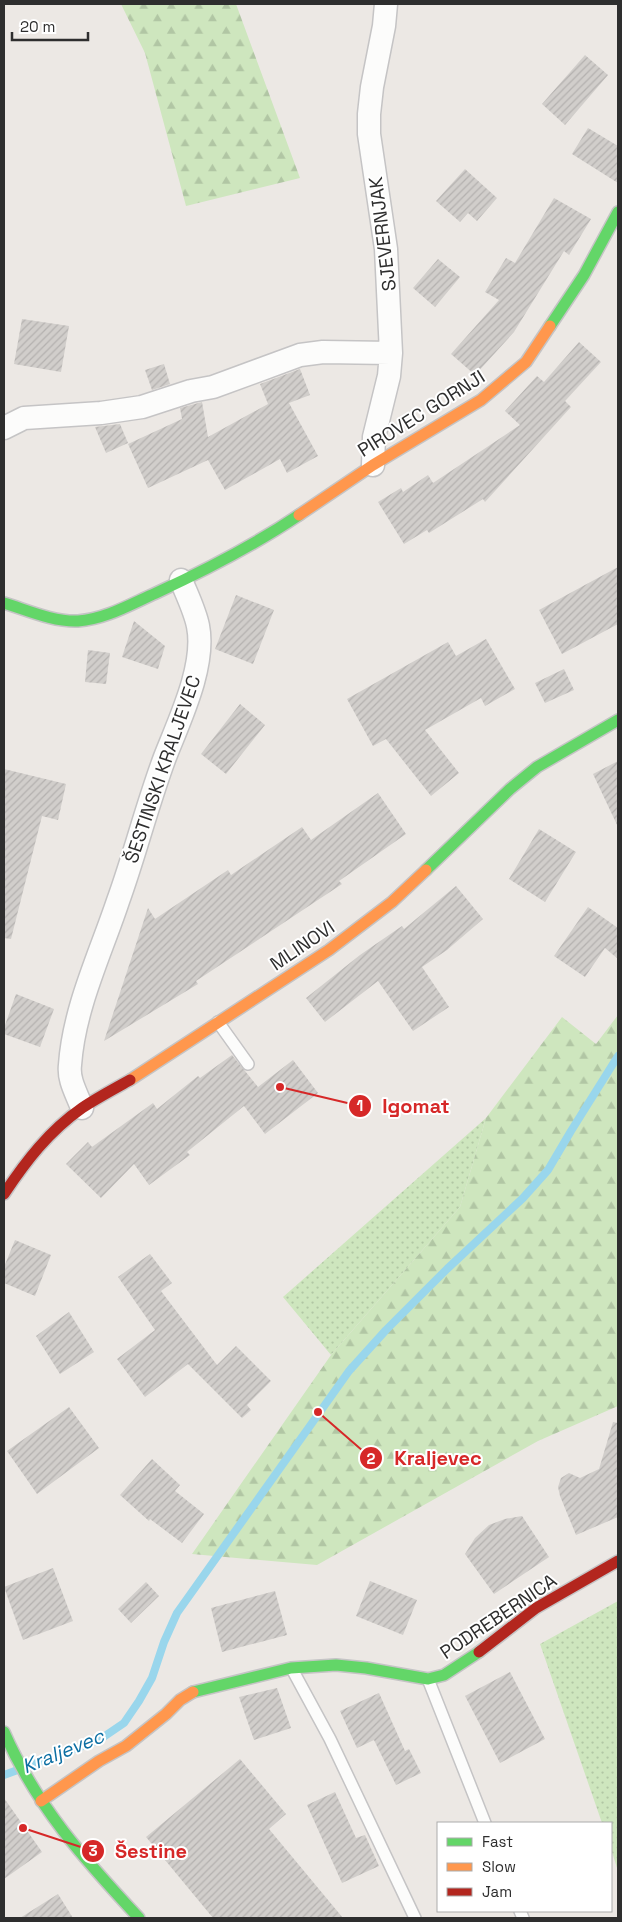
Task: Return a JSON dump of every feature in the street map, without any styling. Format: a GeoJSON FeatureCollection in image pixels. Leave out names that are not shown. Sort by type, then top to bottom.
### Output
{"type":"FeatureCollection","features":[{"type":"Feature","properties":{"kind":"street","name":"SJEVERNJAK"},"geometry":{"type":"LineString","coordinates":[[373,465],[374,437],[389,376],[391,353],[386,250],[369,134],[372,88],[384,26],[386,4]]}},
{"type":"Feature","properties":{"kind":"street","name":"PIROVEC GORNJI"},"geometry":{"type":"LineString","coordinates":[[181,580],[220,563],[284,525],[373,465],[481,400],[526,362],[584,275],[618,212]]}},
{"type":"Feature","properties":{"kind":"street"},"geometry":{"type":"LineString","coordinates":[[4,428],[16,421],[29,417],[101,413],[142,407],[191,391],[213,387],[300,355],[323,352],[391,353]]}},
{"type":"Feature","properties":{"kind":"street"},"geometry":{"type":"LineString","coordinates":[[4,603],[53,618],[75,621],[95,619],[181,580]]}},
{"type":"Feature","properties":{"kind":"street","name":"ŠESTINSKI KRALJEVEC"},"geometry":{"type":"LineString","coordinates":[[82,1108],[72,1082],[69,1066],[75,1030],[84,998],[119,900],[148,805],[195,674],[199,649],[199,627],[181,580]]}},
{"type":"Feature","properties":{"kind":"street","name":"MLINOVI"},"geometry":{"type":"LineString","coordinates":[[4,1194],[29,1157],[52,1133],[82,1108],[133,1078],[329,950],[392,902],[457,842],[510,789],[537,768],[581,740],[618,720]]}},
{"type":"Feature","properties":{"kind":"street","name":"PODREBERNICA"},"geometry":{"type":"LineString","coordinates":[[41,1801],[98,1761],[126,1746],[192,1692],[291,1668],[336,1665],[366,1668],[428,1679],[444,1674],[466,1661],[536,1608],[618,1561]]}},
{"type":"Feature","properties":{"kind":"street"},"geometry":{"type":"LineString","coordinates":[[4,1732],[29,1786],[60,1830],[140,1918]]}},
{"type":"Feature","properties":{"kind":"lane"},"geometry":{"type":"LineString","coordinates":[[218,1022],[248,1064]]}},
{"type":"Feature","properties":{"kind":"lane"},"geometry":{"type":"LineString","coordinates":[[291,1668],[330,1739],[416,1918]]}},
{"type":"Feature","properties":{"kind":"lane"},"geometry":{"type":"LineString","coordinates":[[428,1679],[485,1822]]}},
{"type":"Feature","properties":{"kind":"green space"},"geometry":{"type":"Polygon","coordinates":[[[121,4],[236,4],[300,178],[186,206],[145,53],[121,4]]]}},
{"type":"Feature","properties":{"kind":"green space"},"geometry":{"type":"Polygon","coordinates":[[[618,1015],[618,1406],[538,1441],[317,1565],[192,1554],[331,1355],[460,1207],[486,1118],[562,1017],[596,1044],[618,1015]]]}},
{"type":"Feature","properties":{"kind":"green space"},"geometry":{"type":"Polygon","coordinates":[[[486,1118],[460,1207],[331,1355],[283,1297],[486,1118]]]}},
{"type":"Feature","properties":{"kind":"green space"},"geometry":{"type":"Polygon","coordinates":[[[618,1601],[618,1871],[612,1852],[612,1822],[602,1822],[540,1644],[618,1601]]]}},
{"type":"Feature","properties":{"kind":"building"},"geometry":{"type":"Polygon","coordinates":[[[585,55],[608,75],[565,125],[542,104],[585,55]]]}},
{"type":"Feature","properties":{"kind":"building"},"geometry":{"type":"Polygon","coordinates":[[[588,128],[618,146],[618,183],[572,154],[588,128]]]}},
{"type":"Feature","properties":{"kind":"building"},"geometry":{"type":"Polygon","coordinates":[[[465,169],[497,198],[477,221],[468,213],[460,222],[436,201],[465,169]]]}},
{"type":"Feature","properties":{"kind":"building"},"geometry":{"type":"Polygon","coordinates":[[[554,198],[591,219],[569,255],[564,251],[514,332],[475,375],[451,354],[499,300],[485,292],[506,258],[515,263],[554,198]]]}},
{"type":"Feature","properties":{"kind":"building"},"geometry":{"type":"Polygon","coordinates":[[[438,259],[460,277],[435,307],[413,288],[438,259]]]}},
{"type":"Feature","properties":{"kind":"building"},"geometry":{"type":"Polygon","coordinates":[[[22,319],[69,326],[61,372],[14,364],[22,319]]]}},
{"type":"Feature","properties":{"kind":"building"},"geometry":{"type":"Polygon","coordinates":[[[579,342],[601,362],[565,401],[571,407],[485,502],[483,499],[429,533],[427,530],[404,544],[378,502],[401,488],[403,492],[428,475],[433,483],[520,425],[505,411],[537,376],[544,382],[579,342]]]}},
{"type":"Feature","properties":{"kind":"building"},"geometry":{"type":"Polygon","coordinates":[[[164,364],[170,384],[152,390],[145,370],[164,364]]]}},
{"type":"Feature","properties":{"kind":"building"},"geometry":{"type":"Polygon","coordinates":[[[300,369],[310,395],[289,403],[318,456],[287,473],[280,459],[225,490],[208,460],[148,488],[128,444],[182,419],[180,408],[202,402],[208,437],[268,404],[260,384],[300,369]]]}},
{"type":"Feature","properties":{"kind":"building"},"geometry":{"type":"Polygon","coordinates":[[[120,424],[128,443],[106,453],[95,427],[120,424]]]}},
{"type":"Feature","properties":{"kind":"building"},"geometry":{"type":"Polygon","coordinates":[[[618,567],[618,624],[562,654],[539,610],[618,567]]]}},
{"type":"Feature","properties":{"kind":"building"},"geometry":{"type":"Polygon","coordinates":[[[236,595],[274,610],[253,664],[215,649],[236,595]]]}},
{"type":"Feature","properties":{"kind":"building"},"geometry":{"type":"Polygon","coordinates":[[[134,621],[165,646],[158,669],[122,657],[134,621]]]}},
{"type":"Feature","properties":{"kind":"building"},"geometry":{"type":"Polygon","coordinates":[[[486,639],[515,689],[485,706],[481,698],[425,730],[459,773],[431,796],[386,739],[373,746],[347,699],[448,642],[456,656],[486,639]]]}},
{"type":"Feature","properties":{"kind":"building"},"geometry":{"type":"Polygon","coordinates":[[[88,650],[110,653],[106,684],[85,682],[88,650]]]}},
{"type":"Feature","properties":{"kind":"building"},"geometry":{"type":"Polygon","coordinates":[[[564,669],[574,690],[545,703],[535,683],[564,669]]]}},
{"type":"Feature","properties":{"kind":"building"},"geometry":{"type":"Polygon","coordinates":[[[240,704],[265,725],[226,774],[201,754],[240,704]]]}},
{"type":"Feature","properties":{"kind":"building"},"geometry":{"type":"Polygon","coordinates":[[[618,761],[618,827],[593,774],[618,761]]]}},
{"type":"Feature","properties":{"kind":"building"},"geometry":{"type":"Polygon","coordinates":[[[4,769],[66,784],[58,820],[42,816],[11,939],[4,938],[4,769]]]}},
{"type":"Feature","properties":{"kind":"building"},"geometry":{"type":"Polygon","coordinates":[[[378,793],[406,834],[339,881],[342,884],[196,981],[198,984],[104,1041],[148,908],[155,919],[228,870],[231,875],[302,827],[311,840],[378,793]]]}},
{"type":"Feature","properties":{"kind":"building"},"geometry":{"type":"Polygon","coordinates":[[[539,829],[576,852],[545,902],[509,879],[539,829]]]}},
{"type":"Feature","properties":{"kind":"building"},"geometry":{"type":"Polygon","coordinates":[[[456,886],[483,919],[447,950],[422,967],[449,1007],[413,1031],[378,981],[325,1022],[306,998],[360,955],[402,926],[404,929],[456,886]]]}},
{"type":"Feature","properties":{"kind":"building"},"geometry":{"type":"Polygon","coordinates":[[[588,907],[618,928],[618,959],[605,948],[585,977],[554,956],[588,907]]]}},
{"type":"Feature","properties":{"kind":"building"},"geometry":{"type":"Polygon","coordinates":[[[16,994],[54,1009],[40,1047],[4,1034],[4,1028],[16,994]]]}},
{"type":"Feature","properties":{"kind":"building"},"geometry":{"type":"Polygon","coordinates":[[[232,1055],[258,1087],[293,1060],[318,1093],[265,1134],[244,1106],[187,1152],[190,1155],[149,1185],[134,1164],[101,1198],[66,1164],[88,1142],[92,1147],[153,1103],[157,1109],[198,1076],[200,1078],[232,1055]]]}},
{"type":"Feature","properties":{"kind":"building"},"geometry":{"type":"Polygon","coordinates":[[[15,1240],[51,1255],[35,1296],[4,1283],[4,1267],[15,1240]]]}},
{"type":"Feature","properties":{"kind":"building"},"geometry":{"type":"Polygon","coordinates":[[[150,1254],[172,1283],[161,1291],[217,1365],[236,1346],[271,1381],[247,1405],[251,1410],[242,1418],[188,1364],[145,1397],[117,1359],[155,1330],[118,1277],[150,1254]]]}},
{"type":"Feature","properties":{"kind":"building"},"geometry":{"type":"Polygon","coordinates":[[[69,1312],[94,1352],[60,1374],[36,1336],[69,1312]]]}},
{"type":"Feature","properties":{"kind":"building"},"geometry":{"type":"Polygon","coordinates":[[[69,1407],[99,1448],[37,1494],[7,1451],[69,1407]]]}},
{"type":"Feature","properties":{"kind":"building"},"geometry":{"type":"Polygon","coordinates":[[[613,1422],[618,1423],[618,1517],[576,1535],[558,1487],[561,1478],[569,1473],[580,1478],[599,1469],[613,1422]]]}},
{"type":"Feature","properties":{"kind":"building"},"geometry":{"type":"Polygon","coordinates":[[[152,1459],[180,1485],[175,1491],[204,1514],[182,1543],[150,1519],[149,1521],[120,1495],[152,1459]]]}},
{"type":"Feature","properties":{"kind":"building"},"geometry":{"type":"Polygon","coordinates":[[[522,1516],[549,1557],[494,1594],[465,1554],[475,1538],[489,1525],[505,1519],[522,1516]]]}},
{"type":"Feature","properties":{"kind":"building"},"geometry":{"type":"Polygon","coordinates":[[[53,1568],[73,1621],[23,1640],[4,1587],[53,1568]]]}},
{"type":"Feature","properties":{"kind":"building"},"geometry":{"type":"Polygon","coordinates":[[[370,1581],[417,1600],[403,1635],[356,1616],[370,1581]]]}},
{"type":"Feature","properties":{"kind":"building"},"geometry":{"type":"Polygon","coordinates":[[[146,1582],[159,1596],[131,1623],[118,1609],[146,1582]]]}},
{"type":"Feature","properties":{"kind":"building"},"geometry":{"type":"Polygon","coordinates":[[[275,1591],[287,1635],[222,1652],[211,1608],[275,1591]]]}},
{"type":"Feature","properties":{"kind":"building"},"geometry":{"type":"Polygon","coordinates":[[[510,1672],[545,1739],[500,1763],[465,1696],[510,1672]]]}},
{"type":"Feature","properties":{"kind":"building"},"geometry":{"type":"Polygon","coordinates":[[[277,1688],[291,1728],[254,1740],[239,1697],[277,1688]]]}},
{"type":"Feature","properties":{"kind":"building"},"geometry":{"type":"Polygon","coordinates":[[[379,1693],[405,1751],[409,1749],[421,1773],[396,1785],[374,1740],[357,1748],[340,1711],[379,1693]]]}},
{"type":"Feature","properties":{"kind":"building"},"geometry":{"type":"Polygon","coordinates":[[[240,1759],[286,1814],[269,1829],[343,1918],[213,1918],[146,1837],[240,1759]]]}},
{"type":"Feature","properties":{"kind":"building"},"geometry":{"type":"Polygon","coordinates":[[[335,1792],[356,1838],[365,1835],[379,1866],[342,1883],[307,1805],[335,1792]]]}},
{"type":"Feature","properties":{"kind":"building"},"geometry":{"type":"Polygon","coordinates":[[[4,1798],[42,1852],[4,1879],[4,1798]]]}},
{"type":"Feature","properties":{"kind":"building"},"geometry":{"type":"Polygon","coordinates":[[[58,1894],[73,1918],[20,1918],[58,1894]]]}},
{"type":"Feature","properties":{"kind":"waterway","name":"Kraljevec"},"geometry":{"type":"LineString","coordinates":[[4,1775],[99,1740],[124,1723],[152,1678],[164,1642],[177,1613],[349,1371],[386,1330],[447,1269],[523,1198],[548,1170],[618,1056]]}},
{"type":"Feature","properties":{"kind":"traffic: fast"},"geometry":{"type":"LineString","coordinates":[[550,326],[584,275],[618,212]]}},
{"type":"Feature","properties":{"kind":"traffic: fast"},"geometry":{"type":"LineString","coordinates":[[4,603],[59,620],[88,620],[128,606],[175,584],[247,547],[299,515]]}},
{"type":"Feature","properties":{"kind":"traffic: fast"},"geometry":{"type":"LineString","coordinates":[[426,870],[510,789],[537,767],[618,720]]}},
{"type":"Feature","properties":{"kind":"traffic: fast"},"geometry":{"type":"LineString","coordinates":[[193,1692],[291,1668],[336,1665],[366,1668],[428,1679],[444,1675],[479,1652]]}},
{"type":"Feature","properties":{"kind":"traffic: fast"},"geometry":{"type":"LineString","coordinates":[[4,1732],[31,1784],[63,1831],[99,1875],[139,1918]]}},
{"type":"Feature","properties":{"kind":"traffic: slow"},"geometry":{"type":"LineString","coordinates":[[299,515],[373,465],[481,400],[526,362],[550,326]]}},
{"type":"Feature","properties":{"kind":"traffic: slow"},"geometry":{"type":"LineString","coordinates":[[130,1080],[329,950],[392,902],[426,870]]}},
{"type":"Feature","properties":{"kind":"traffic: slow"},"geometry":{"type":"LineString","coordinates":[[41,1801],[99,1761],[126,1746],[166,1714],[180,1700],[193,1692]]}},
{"type":"Feature","properties":{"kind":"traffic: jam"},"geometry":{"type":"LineString","coordinates":[[4,1194],[30,1158],[59,1126],[82,1108],[130,1080]]}},
{"type":"Feature","properties":{"kind":"traffic: jam"},"geometry":{"type":"LineString","coordinates":[[479,1652],[536,1608],[618,1561]]}},
{"type":"Feature","properties":{"kind":"place","name":"Igomat"},"geometry":{"type":"Point","coordinates":[280,1087]}},
{"type":"Feature","properties":{"kind":"place","name":"Kraljevec"},"geometry":{"type":"Point","coordinates":[318,1412]}},
{"type":"Feature","properties":{"kind":"place","name":"Šestine"},"geometry":{"type":"Point","coordinates":[23,1828]}}]}
